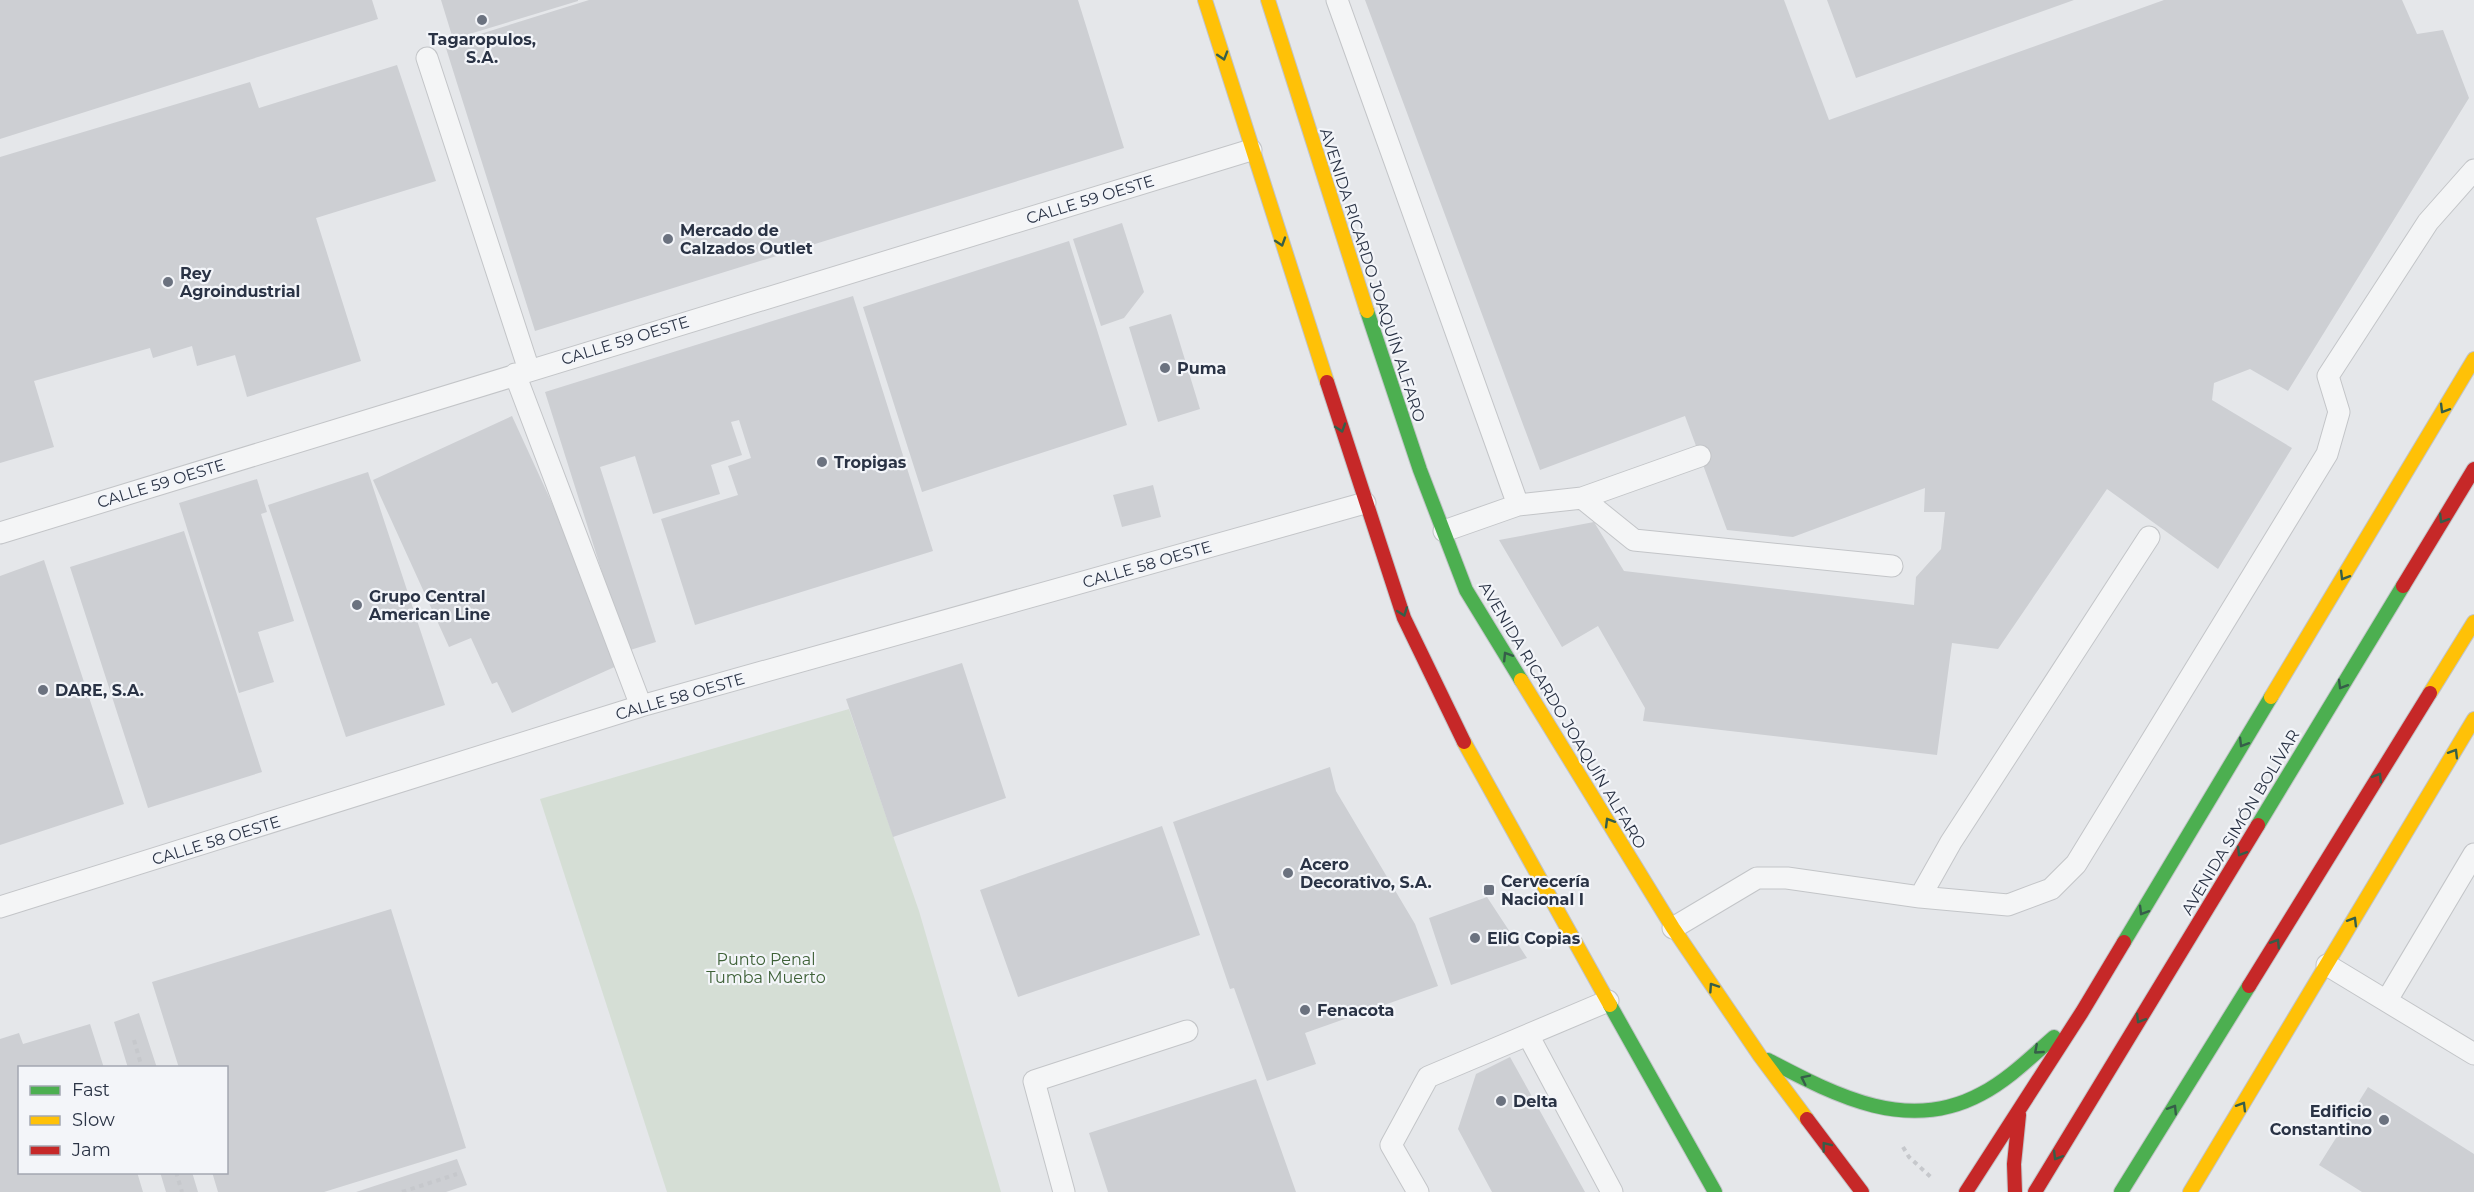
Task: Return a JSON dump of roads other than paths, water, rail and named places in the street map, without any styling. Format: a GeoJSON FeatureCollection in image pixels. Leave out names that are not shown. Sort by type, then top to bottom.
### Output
{"type":"FeatureCollection","features":[{"type":"Feature","properties":{"kind":"main road"},"geometry":{"type":"LineString","coordinates":[[1205,0],[1251,150],[1404,618],[1474,765],[1715,1192]]}},
{"type":"Feature","properties":{"kind":"main road","name":"AVENIDA RICARDO JOAQUÍN ALFARO"},"geometry":{"type":"LineString","coordinates":[[1268,0],[1420,470],[1466,590],[1673,928],[1760,1056],[1862,1192]]}},
{"type":"Feature","properties":{"kind":"main road"},"geometry":{"type":"LineString","coordinates":[[1966,1192],[2082,1012],[2474,359]]}},
{"type":"Feature","properties":{"kind":"main road","name":"AVENIDA SIMÓN BOLÍVAR"},"geometry":{"type":"LineString","coordinates":[[2035,1192],[2474,469]]}},
{"type":"Feature","properties":{"kind":"main road"},"geometry":{"type":"LineString","coordinates":[[2121,1192],[2474,622]]}},
{"type":"Feature","properties":{"kind":"main road"},"geometry":{"type":"LineString","coordinates":[[2190,1192],[2474,719]]}},
{"type":"Feature","properties":{"kind":"main road"},"geometry":{"type":"LineString","coordinates":[[1760,1056],[1853,1101],[1890,1110],[1927,1112],[1950,1108],[1981,1095],[2016,1070],[2082,1012]]}},
{"type":"Feature","properties":{"kind":"main road"},"geometry":{"type":"LineString","coordinates":[[2015,1192],[2014,1164],[2020,1110]]}},
{"type":"Feature","properties":{"kind":"lane"},"geometry":{"type":"LineString","coordinates":[[1338,0],[1518,505]]}},
{"type":"Feature","properties":{"kind":"lane"},"geometry":{"type":"LineString","coordinates":[[427,58],[522,372],[640,706]]}},
{"type":"Feature","properties":{"kind":"lane","name":"CALLE 59 OESTE"},"geometry":{"type":"LineString","coordinates":[[0,533],[1251,150]]}},
{"type":"Feature","properties":{"kind":"lane"},"geometry":{"type":"LineString","coordinates":[[1673,928],[1757,878],[1787,878],[1920,897],[2008,906],[2050,889],[2076,864],[2327,454],[2339,412],[2328,376],[2428,222],[2474,170]]}},
{"type":"Feature","properties":{"kind":"lane"},"geometry":{"type":"LineString","coordinates":[[1444,531],[1518,505],[1582,498],[1700,456]]}},
{"type":"Feature","properties":{"kind":"lane"},"geometry":{"type":"LineString","coordinates":[[1582,498],[1635,540],[1893,566]]}},
{"type":"Feature","properties":{"kind":"lane","name":"CALLE 58 OESTE"},"geometry":{"type":"LineString","coordinates":[[0,907],[640,706],[1365,503]]}},
{"type":"Feature","properties":{"kind":"lane"},"geometry":{"type":"LineString","coordinates":[[1920,897],[1951,842],[2149,537]]}},
{"type":"Feature","properties":{"kind":"lane"},"geometry":{"type":"LineString","coordinates":[[2387,1000],[2474,854]]}},
{"type":"Feature","properties":{"kind":"lane"},"geometry":{"type":"LineString","coordinates":[[2327,964],[2474,1054]]}},
{"type":"Feature","properties":{"kind":"lane"},"geometry":{"type":"LineString","coordinates":[[1418,1192],[1391,1145],[1428,1077],[1608,1001]]}},
{"type":"Feature","properties":{"kind":"lane"},"geometry":{"type":"LineString","coordinates":[[1064,1192],[1034,1081],[1188,1031]]}},
{"type":"Feature","properties":{"kind":"lane"},"geometry":{"type":"LineString","coordinates":[[1528,1035],[1612,1192]]}},
{"type":"Feature","properties":{"kind":"place","name":"Tagaropulos, S.A."},"geometry":{"type":"Point","coordinates":[482,20]}},
{"type":"Feature","properties":{"kind":"place","name":"Mercado de Calzados Outlet"},"geometry":{"type":"Point","coordinates":[668,239]}},
{"type":"Feature","properties":{"kind":"place","name":"Rey Agroindustrial"},"geometry":{"type":"Point","coordinates":[168,282]}},
{"type":"Feature","properties":{"kind":"place","name":"Puma"},"geometry":{"type":"Point","coordinates":[1165,368]}},
{"type":"Feature","properties":{"kind":"place","name":"Tropigas"},"geometry":{"type":"Point","coordinates":[822,462]}},
{"type":"Feature","properties":{"kind":"place","name":"Grupo Central American Line"},"geometry":{"type":"Point","coordinates":[357,605]}},
{"type":"Feature","properties":{"kind":"place","name":"DARE, S.A."},"geometry":{"type":"Point","coordinates":[43,690]}},
{"type":"Feature","properties":{"kind":"place","name":"Acero Decorativo, S.A."},"geometry":{"type":"Point","coordinates":[1288,873]}},
{"type":"Feature","properties":{"kind":"place","name":"Cervecería Nacional I"},"geometry":{"type":"Point","coordinates":[1489,890]}},
{"type":"Feature","properties":{"kind":"place","name":"EliG Copias"},"geometry":{"type":"Point","coordinates":[1475,938]}},
{"type":"Feature","properties":{"kind":"place","name":"Fenacota"},"geometry":{"type":"Point","coordinates":[1305,1010]}},
{"type":"Feature","properties":{"kind":"place","name":"Delta"},"geometry":{"type":"Point","coordinates":[1501,1101]}},
{"type":"Feature","properties":{"kind":"place","name":"Edificio Constantino"},"geometry":{"type":"Point","coordinates":[2384,1120]}},
{"type":"Feature","properties":{"kind":"park label","name":"Punto Penal Tumba Muerto"},"geometry":{"type":"Point","coordinates":[766,968]}}]}
